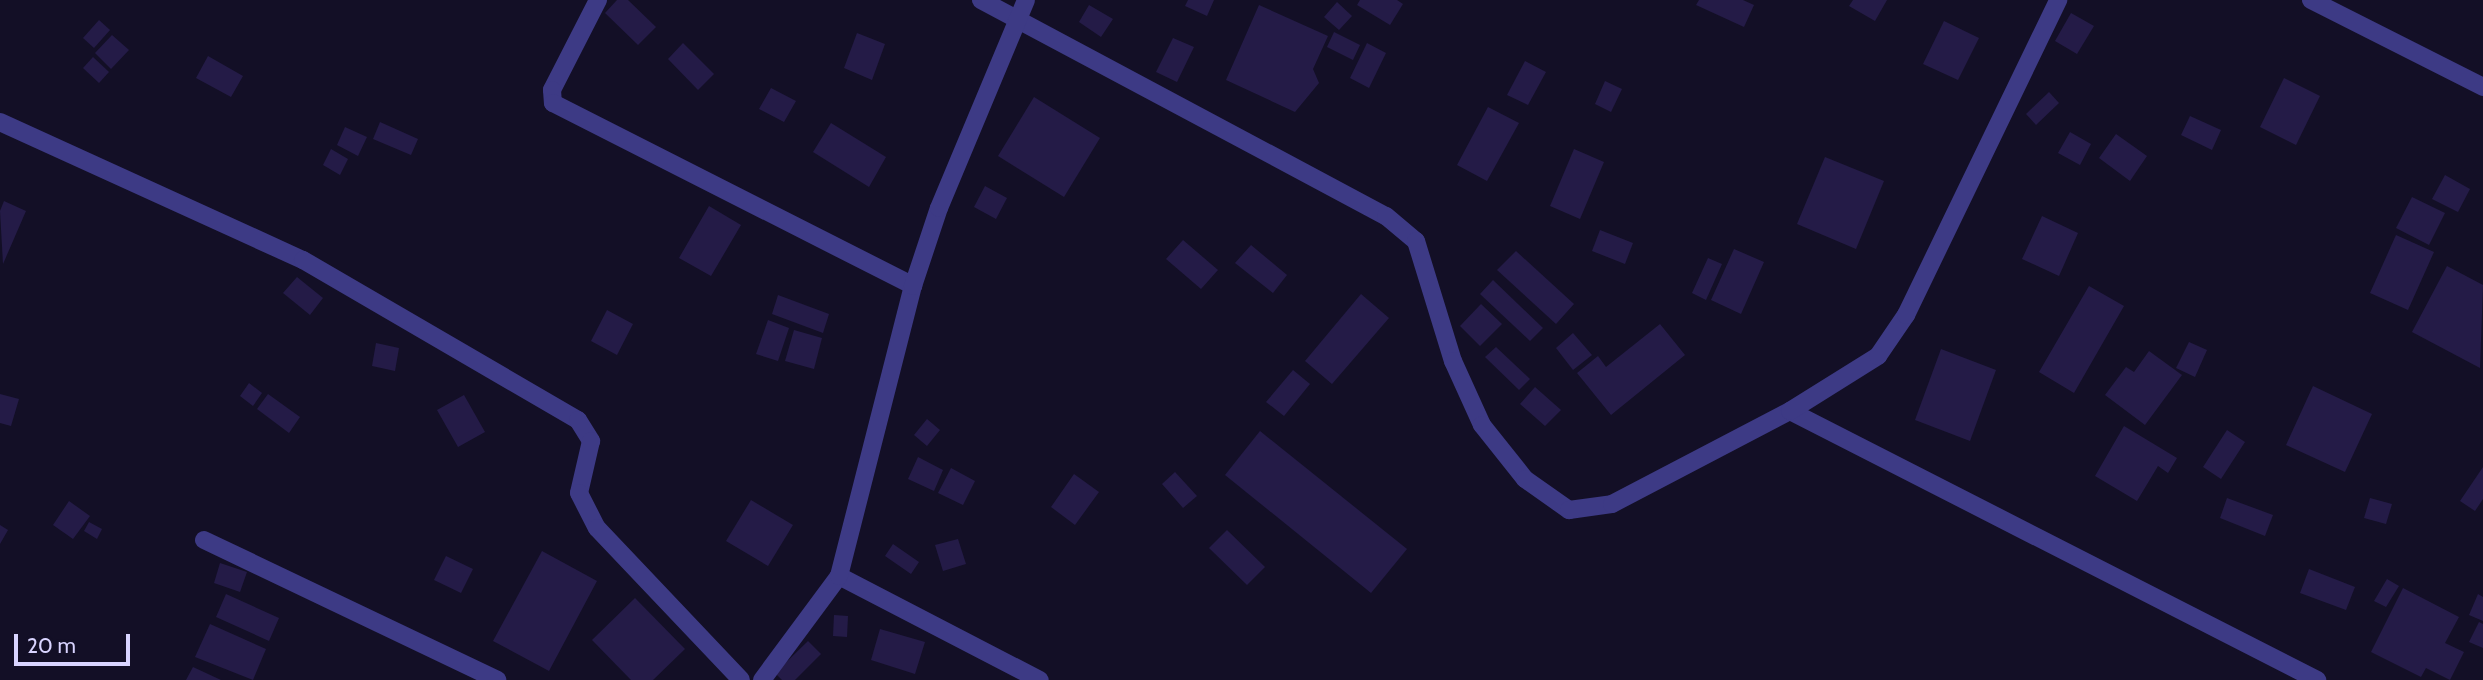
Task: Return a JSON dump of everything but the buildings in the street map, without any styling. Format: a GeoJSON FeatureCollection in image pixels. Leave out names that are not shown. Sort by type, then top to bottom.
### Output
{"type":"FeatureCollection","features":[{"type":"Feature","properties":{"kind":"street"},"geometry":{"type":"LineString","coordinates":[[598,0],[552,90],[554,103],[913,286]]}},
{"type":"Feature","properties":{"kind":"street"},"geometry":{"type":"LineString","coordinates":[[981,0],[1386,216],[1416,242],[1452,361],[1482,425],[1525,480],[1569,510],[1612,504],[1790,411],[1878,356],[1906,315],[2059,0]]}},
{"type":"Feature","properties":{"kind":"street"},"geometry":{"type":"LineString","coordinates":[[762,680],[839,576],[913,286],[939,208],[1026,0]]}},
{"type":"Feature","properties":{"kind":"street"},"geometry":{"type":"LineString","coordinates":[[2311,0],[2483,86]]}},
{"type":"Feature","properties":{"kind":"street"},"geometry":{"type":"LineString","coordinates":[[0,122],[303,260],[578,420],[592,441],[579,493],[597,528],[741,680]]}},
{"type":"Feature","properties":{"kind":"street"},"geometry":{"type":"LineString","coordinates":[[1790,411],[2318,680]]}},
{"type":"Feature","properties":{"kind":"street"},"geometry":{"type":"LineString","coordinates":[[204,540],[497,680]]}},
{"type":"Feature","properties":{"kind":"street"},"geometry":{"type":"LineString","coordinates":[[839,576],[1040,680]]}}]}
